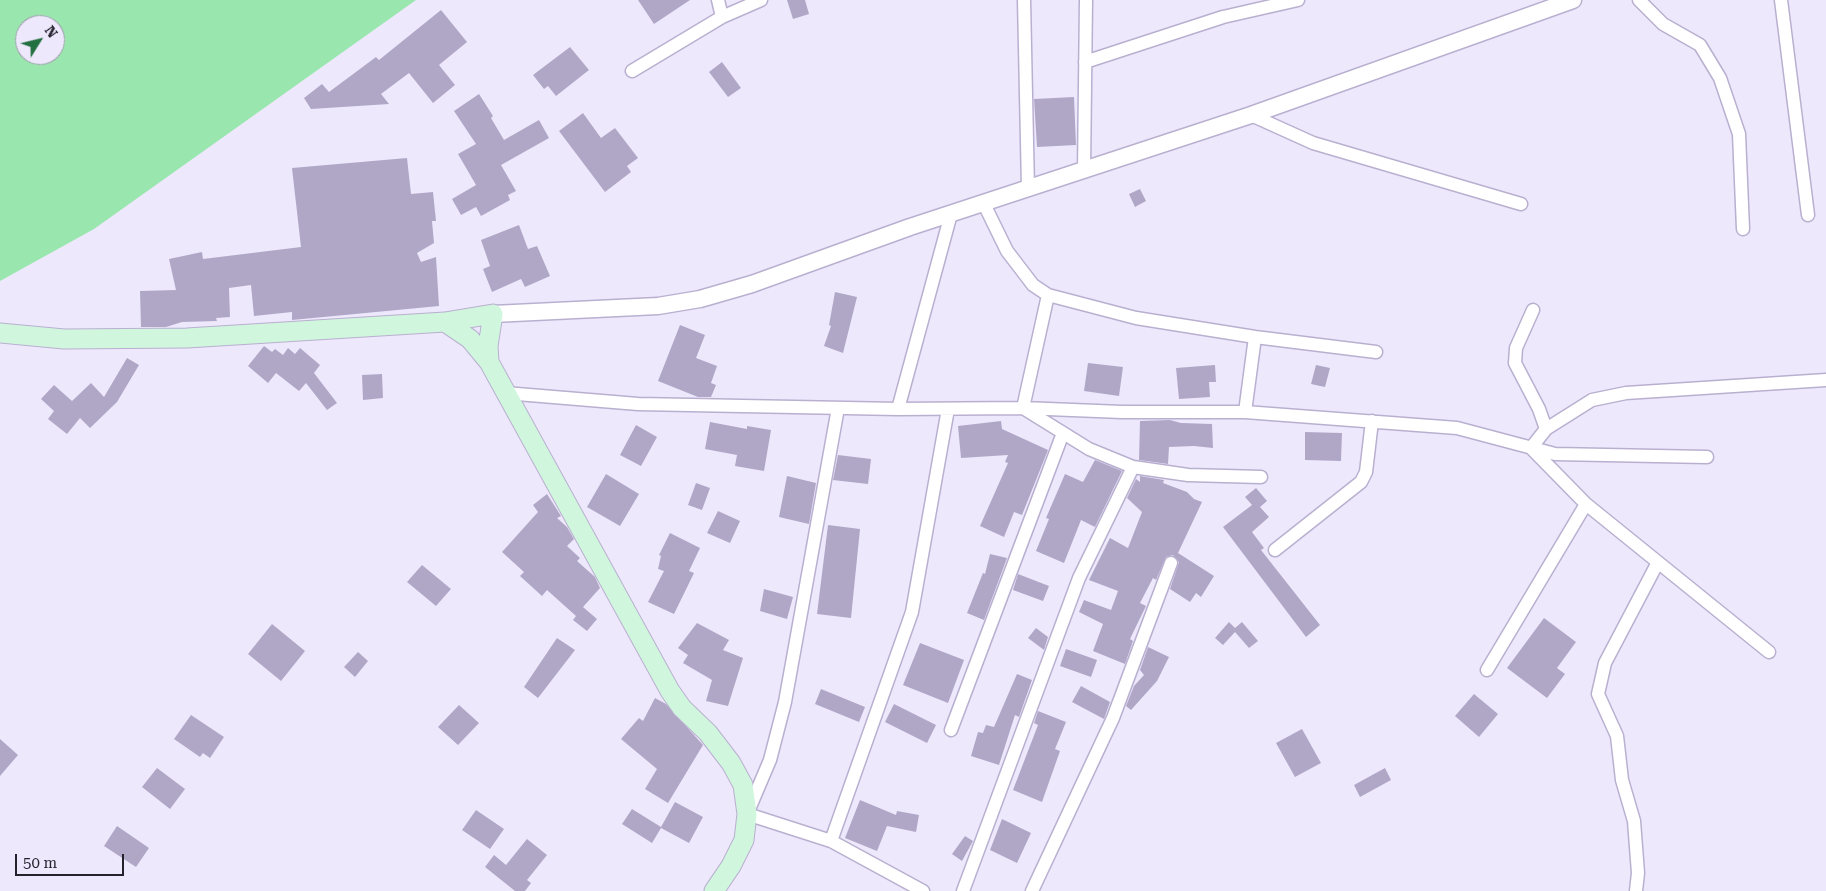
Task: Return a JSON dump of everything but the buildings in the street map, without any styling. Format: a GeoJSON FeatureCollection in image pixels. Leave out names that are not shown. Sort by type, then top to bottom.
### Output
{"type":"FeatureCollection","features":[{"type":"Feature","properties":{"kind":"main road"},"geometry":{"type":"LineString","coordinates":[[0,333],[64,339],[187,338],[445,322],[493,314],[489,338],[489,362]]}},
{"type":"Feature","properties":{"kind":"main road"},"geometry":{"type":"LineString","coordinates":[[445,322],[470,339],[489,362],[603,566],[670,691],[682,708],[708,733],[731,763],[743,785],[747,814],[744,840],[731,866],[714,891]]}},
{"type":"Feature","properties":{"kind":"street"},"geometry":{"type":"LineString","coordinates":[[718,0],[722,17]]}},
{"type":"Feature","properties":{"kind":"street"},"geometry":{"type":"LineString","coordinates":[[632,71],[722,17],[760,0]]}},
{"type":"Feature","properties":{"kind":"street"},"geometry":{"type":"LineString","coordinates":[[1024,0],[1028,189]]}},
{"type":"Feature","properties":{"kind":"street"},"geometry":{"type":"LineString","coordinates":[[1084,171],[1086,0]]}},
{"type":"Feature","properties":{"kind":"street"},"geometry":{"type":"LineString","coordinates":[[1085,62],[1223,17],[1298,0]]}},
{"type":"Feature","properties":{"kind":"street"},"geometry":{"type":"LineString","coordinates":[[493,314],[633,308],[700,299],[752,284],[951,214],[1251,115],[1573,0]]}},
{"type":"Feature","properties":{"kind":"street"},"geometry":{"type":"LineString","coordinates":[[1639,0],[1663,24],[1700,45],[1720,78],[1739,134],[1743,229]]}},
{"type":"Feature","properties":{"kind":"street"},"geometry":{"type":"LineString","coordinates":[[1781,0],[1808,216]]}},
{"type":"Feature","properties":{"kind":"street"},"geometry":{"type":"LineString","coordinates":[[1251,115],[1313,144],[1522,204]]}},
{"type":"Feature","properties":{"kind":"street"},"geometry":{"type":"LineString","coordinates":[[984,204],[1007,251],[1033,286],[1048,295],[1136,318],[1255,337],[1376,352]]}},
{"type":"Feature","properties":{"kind":"street"},"geometry":{"type":"LineString","coordinates":[[898,409],[951,214]]}},
{"type":"Feature","properties":{"kind":"street"},"geometry":{"type":"LineString","coordinates":[[1023,408],[1048,295]]}},
{"type":"Feature","properties":{"kind":"street"},"geometry":{"type":"LineString","coordinates":[[1533,310],[1516,348],[1515,363],[1539,409],[1546,429]]}},
{"type":"Feature","properties":{"kind":"street"},"geometry":{"type":"LineString","coordinates":[[1245,412],[1255,337]]}},
{"type":"Feature","properties":{"kind":"street"},"geometry":{"type":"LineString","coordinates":[[1531,448],[1546,429],[1592,400],[1626,393],[1826,380]]}},
{"type":"Feature","properties":{"kind":"street"},"geometry":{"type":"LineString","coordinates":[[505,393],[638,404],[898,409],[1023,408],[1122,412],[1245,412],[1457,428],[1556,454],[1707,457]]}},
{"type":"Feature","properties":{"kind":"street"},"geometry":{"type":"LineString","coordinates":[[838,408],[785,702],[770,760],[747,814],[831,841],[923,891]]}},
{"type":"Feature","properties":{"kind":"street"},"geometry":{"type":"LineString","coordinates":[[831,841],[912,612],[948,408]]}},
{"type":"Feature","properties":{"kind":"street"},"geometry":{"type":"LineString","coordinates":[[1023,408],[1089,449],[1133,467],[1188,474],[1261,477]]}},
{"type":"Feature","properties":{"kind":"street"},"geometry":{"type":"LineString","coordinates":[[1275,550],[1361,482],[1366,472],[1372,421]]}},
{"type":"Feature","properties":{"kind":"street"},"geometry":{"type":"LineString","coordinates":[[951,730],[1063,433]]}},
{"type":"Feature","properties":{"kind":"street"},"geometry":{"type":"LineString","coordinates":[[1531,448],[1586,504],[1657,564],[1769,652]]}},
{"type":"Feature","properties":{"kind":"street"},"geometry":{"type":"LineString","coordinates":[[963,891],[1079,578],[1133,467]]}},
{"type":"Feature","properties":{"kind":"street"},"geometry":{"type":"LineString","coordinates":[[1487,670],[1586,504]]}},
{"type":"Feature","properties":{"kind":"street"},"geometry":{"type":"LineString","coordinates":[[1032,891],[1113,718],[1171,563]]}},
{"type":"Feature","properties":{"kind":"street"},"geometry":{"type":"LineString","coordinates":[[1636,891],[1638,873],[1634,821],[1622,780],[1617,736],[1598,694],[1606,663],[1657,564]]}},
{"type":"Feature","properties":{"kind":"green space"},"geometry":{"type":"Polygon","coordinates":[[[0,0],[416,0],[94,229],[0,281],[0,0]]]}}]}
